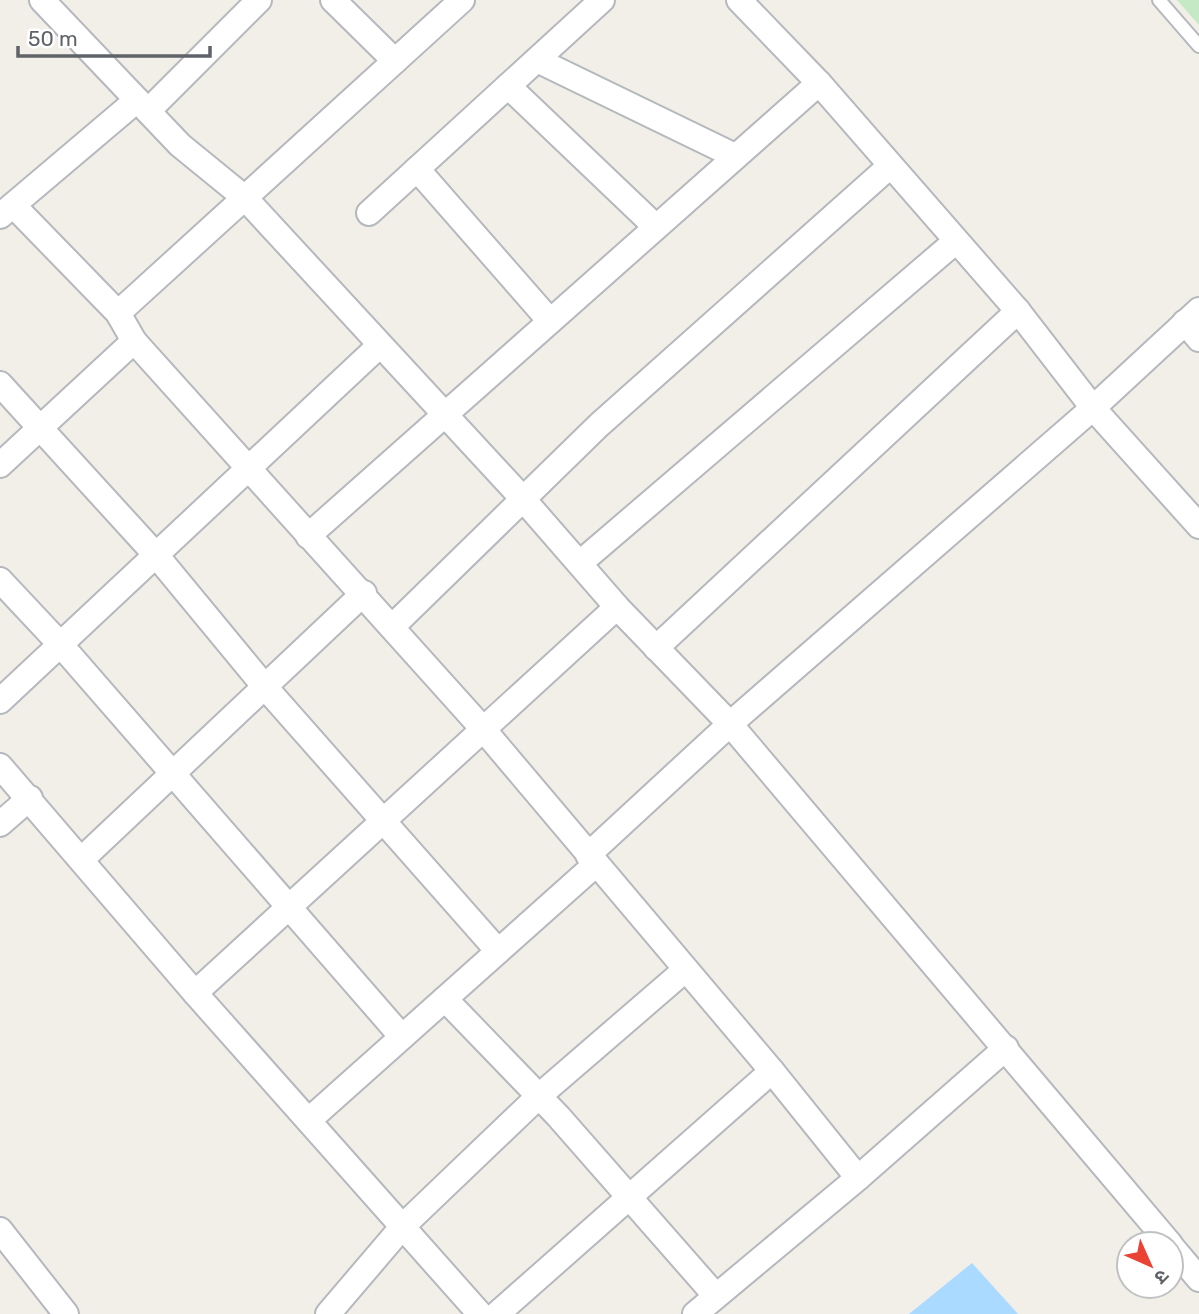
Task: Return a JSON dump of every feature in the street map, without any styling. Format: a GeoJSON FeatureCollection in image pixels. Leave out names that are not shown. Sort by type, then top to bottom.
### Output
{"type":"FeatureCollection","features":[{"type":"Feature","properties":{"kind":"street"},"geometry":{"type":"LineString","coordinates":[[42,0],[180,145],[245,198],[523,499],[617,607],[730,724],[1158,1230]]}},
{"type":"Feature","properties":{"kind":"street"},"geometry":{"type":"LineString","coordinates":[[259,0],[143,106],[7,211],[118,313],[134,341],[250,467],[308,536],[364,593],[483,729],[772,1071],[858,1178]]}},
{"type":"Feature","properties":{"kind":"street"},"geometry":{"type":"LineString","coordinates":[[333,0],[395,61]]}},
{"type":"Feature","properties":{"kind":"street"},"geometry":{"type":"LineString","coordinates":[[118,313],[462,0]]}},
{"type":"Feature","properties":{"kind":"street"},"geometry":{"type":"LineString","coordinates":[[369,213],[601,0]]}},
{"type":"Feature","properties":{"kind":"street"},"geometry":{"type":"LineString","coordinates":[[740,0],[819,82],[1018,311],[1093,408],[1199,526]]}},
{"type":"Feature","properties":{"kind":"street"},"geometry":{"type":"LineString","coordinates":[[537,60],[735,156]]}},
{"type":"Feature","properties":{"kind":"street"},"geometry":{"type":"LineString","coordinates":[[308,536],[819,82]]}},
{"type":"Feature","properties":{"kind":"street"},"geometry":{"type":"LineString","coordinates":[[508,86],[656,227]]}},
{"type":"Feature","properties":{"kind":"street"},"geometry":{"type":"LineString","coordinates":[[393,626],[599,425],[890,166]]}},
{"type":"Feature","properties":{"kind":"street"},"geometry":{"type":"LineString","coordinates":[[417,169],[550,321]]}},
{"type":"Feature","properties":{"kind":"street"},"geometry":{"type":"LineString","coordinates":[[580,563],[956,241]]}},
{"type":"Feature","properties":{"kind":"street"},"geometry":{"type":"LineString","coordinates":[[656,648],[1018,311]]}},
{"type":"Feature","properties":{"kind":"street"},"geometry":{"type":"LineString","coordinates":[[309,1120],[498,951],[730,724],[1093,408],[1194,324]]}},
{"type":"Feature","properties":{"kind":"street"},"geometry":{"type":"LineString","coordinates":[[0,465],[134,341]]}},
{"type":"Feature","properties":{"kind":"street"},"geometry":{"type":"LineString","coordinates":[[0,701],[379,346]]}},
{"type":"Feature","properties":{"kind":"street"},"geometry":{"type":"LineString","coordinates":[[0,384],[156,555],[265,687],[498,951]]}},
{"type":"Feature","properties":{"kind":"street"},"geometry":{"type":"LineString","coordinates":[[0,580],[60,644],[402,1037]]}},
{"type":"Feature","properties":{"kind":"street"},"geometry":{"type":"LineString","coordinates":[[82,859],[364,593]]}},
{"type":"Feature","properties":{"kind":"street"},"geometry":{"type":"LineString","coordinates":[[195,993],[617,607]]}},
{"type":"Feature","properties":{"kind":"street"},"geometry":{"type":"LineString","coordinates":[[0,765],[195,993],[481,1314]]}},
{"type":"Feature","properties":{"kind":"street"},"geometry":{"type":"LineString","coordinates":[[0,824],[30,797]]}},
{"type":"Feature","properties":{"kind":"street"},"geometry":{"type":"LineString","coordinates":[[328,1314],[402,1226],[539,1096],[685,970]]}},
{"type":"Feature","properties":{"kind":"street"},"geometry":{"type":"LineString","coordinates":[[445,999],[539,1096],[715,1295]]}},
{"type":"Feature","properties":{"kind":"street"},"geometry":{"type":"LineString","coordinates":[[695,1314],[858,1178],[1006,1048]]}},
{"type":"Feature","properties":{"kind":"street"},"geometry":{"type":"LineString","coordinates":[[497,1314],[772,1071]]}},
{"type":"Feature","properties":{"kind":"street"},"geometry":{"type":"LineString","coordinates":[[0,1230],[66,1314]]}},
{"type":"Feature","properties":{"kind":"street"},"geometry":{"type":"LineString","coordinates":[[1185,1263],[1199,1279]]}},
{"type":"Feature","properties":{"kind":"lane"},"geometry":{"type":"LineString","coordinates":[[1159,0],[1199,46]]}},
{"type":"Feature","properties":{"kind":"green space"},"geometry":{"type":"Polygon","coordinates":[[[1177,0],[1199,0],[1199,25],[1177,0]]]}},
{"type":"Feature","properties":{"kind":"water"},"geometry":{"type":"Polygon","coordinates":[[[972,1263],[1018,1314],[909,1314],[972,1263]]]}}]}
